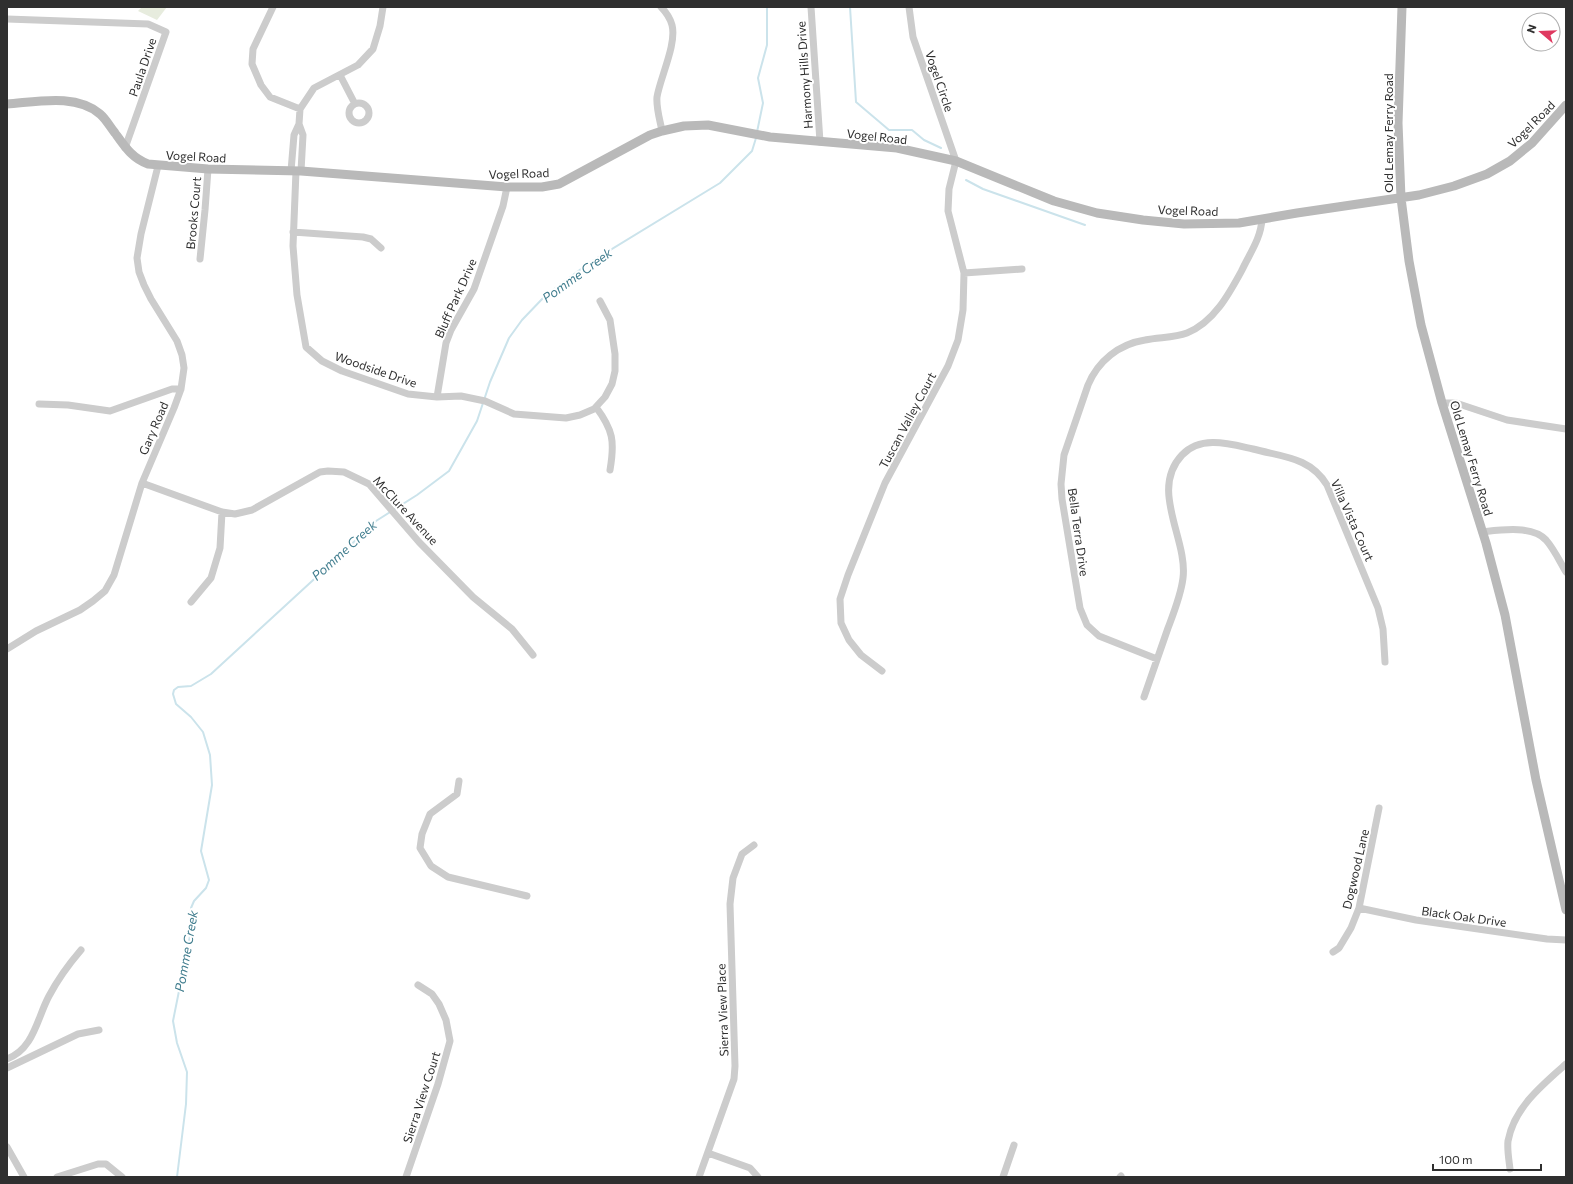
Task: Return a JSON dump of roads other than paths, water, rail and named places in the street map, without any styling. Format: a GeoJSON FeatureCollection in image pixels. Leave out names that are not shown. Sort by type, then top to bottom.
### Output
{"type":"FeatureCollection","features":[{"type":"Feature","properties":{"kind":"street"},"geometry":{"type":"LineString","coordinates":[[273,7],[253,49],[252,64],[261,85],[270,97],[300,108],[314,88],[358,64],[373,49],[380,26],[383,7]]}},
{"type":"Feature","properties":{"kind":"street"},"geometry":{"type":"LineString","coordinates":[[661,7],[669,18],[673,27],[672,43],[657,98],[658,115],[662,131]]}},
{"type":"Feature","properties":{"kind":"street","name":"Harmony Hills Drive"},"geometry":{"type":"LineString","coordinates":[[811,7],[820,142]]}},
{"type":"Feature","properties":{"kind":"street","name":"Vogel Circle"},"geometry":{"type":"LineString","coordinates":[[909,7],[913,37],[956,161]]}},
{"type":"Feature","properties":{"kind":"street","name":"Old Lemay Ferry Road"},"geometry":{"type":"LineString","coordinates":[[1402,7],[1398,123],[1401,198],[1409,262],[1420,325],[1442,403],[1482,532],[1505,615],[1536,780],[1566,910]]}},
{"type":"Feature","properties":{"kind":"street","name":"Paula Drive"},"geometry":{"type":"LineString","coordinates":[[7,19],[148,24],[166,32],[125,148]]}},
{"type":"Feature","properties":{"kind":"street"},"geometry":{"type":"LineString","coordinates":[[340,75],[354,104]]}},
{"type":"Feature","properties":{"kind":"street","name":"Vogel Road"},"geometry":{"type":"LineString","coordinates":[[7,104],[61,101],[83,105],[101,115],[131,155],[140,161],[158,166],[296,171],[507,188],[542,187],[559,184],[650,135],[662,131],[694,125],[727,128],[770,137],[897,148],[956,161],[1054,201],[1097,213],[1184,224],[1239,223],[1419,196],[1454,186],[1487,174],[1510,161],[1532,143],[1566,105]]}},
{"type":"Feature","properties":{"kind":"street","name":"Woodside Drive"},"geometry":{"type":"LineString","coordinates":[[300,108],[299,124],[294,135],[296,171],[293,232],[297,295],[306,347],[322,361],[342,371],[408,394],[437,397],[461,396],[485,401],[514,414],[566,418],[580,415],[596,407],[605,397],[612,384],[615,371],[615,354],[610,320],[600,301]]}},
{"type":"Feature","properties":{"kind":"street","name":"Tuscan Valley Court"},"geometry":{"type":"LineString","coordinates":[[882,671],[862,655],[849,640],[841,623],[840,599],[848,575],[885,483],[948,366],[958,340],[963,310],[964,273],[948,211],[949,189],[956,161]]}},
{"type":"Feature","properties":{"kind":"street","name":"Gary Road"},"geometry":{"type":"LineString","coordinates":[[7,649],[36,631],[80,610],[105,591],[114,575],[142,483],[181,389],[184,368],[182,355],[177,341],[144,285],[137,258],[141,234],[158,166]]}},
{"type":"Feature","properties":{"kind":"street","name":"Brooks Court"},"geometry":{"type":"LineString","coordinates":[[200,259],[208,169]]}},
{"type":"Feature","properties":{"kind":"street","name":"Bluff Park Drive"},"geometry":{"type":"LineString","coordinates":[[437,397],[446,343],[474,289],[503,206],[507,188]]}},
{"type":"Feature","properties":{"kind":"street","name":"Bella Terra Drive"},"geometry":{"type":"LineString","coordinates":[[1157,659],[1099,636],[1090,628],[1083,617],[1078,599],[1062,499],[1061,484],[1064,455],[1092,374],[1113,352],[1125,346],[1145,340],[1187,333],[1204,322],[1228,295],[1257,240],[1262,227],[1262,219]]}},
{"type":"Feature","properties":{"kind":"street"},"geometry":{"type":"LineString","coordinates":[[293,232],[363,236],[371,239],[381,248]]}},
{"type":"Feature","properties":{"kind":"street"},"geometry":{"type":"LineString","coordinates":[[964,273],[1022,269]]}},
{"type":"Feature","properties":{"kind":"street"},"geometry":{"type":"LineString","coordinates":[[39,404],[68,405],[110,411],[172,389],[181,389]]}},
{"type":"Feature","properties":{"kind":"street"},"geometry":{"type":"LineString","coordinates":[[1442,403],[1456,404],[1507,420],[1566,429]]}},
{"type":"Feature","properties":{"kind":"street"},"geometry":{"type":"LineString","coordinates":[[596,407],[606,421],[611,434],[612,454],[610,470]]}},
{"type":"Feature","properties":{"kind":"street","name":"Villa Vista Court"},"geometry":{"type":"LineString","coordinates":[[1144,697],[1177,602],[1184,572],[1183,557],[1170,501],[1170,477],[1178,459],[1184,453],[1199,445],[1215,442],[1300,462],[1308,465],[1322,478],[1345,528],[1378,608],[1383,629],[1385,662]]}},
{"type":"Feature","properties":{"kind":"street","name":"McClure Avenue"},"geometry":{"type":"LineString","coordinates":[[142,483],[222,512],[235,514],[252,510],[320,472],[344,472],[369,484],[473,598],[512,630],[533,656]]}},
{"type":"Feature","properties":{"kind":"street"},"geometry":{"type":"LineString","coordinates":[[191,602],[211,578],[220,548],[222,512]]}},
{"type":"Feature","properties":{"kind":"street"},"geometry":{"type":"LineString","coordinates":[[1482,532],[1506,529],[1531,532],[1541,536],[1546,540],[1566,572]]}},
{"type":"Feature","properties":{"kind":"street"},"geometry":{"type":"LineString","coordinates":[[459,781],[457,794],[430,814],[422,834],[420,848],[431,866],[448,877],[527,896]]}},
{"type":"Feature","properties":{"kind":"street","name":"Dogwood Lane"},"geometry":{"type":"LineString","coordinates":[[1333,952],[1339,948],[1359,908],[1379,808]]}},
{"type":"Feature","properties":{"kind":"street","name":"Sierra View Place"},"geometry":{"type":"LineString","coordinates":[[699,1177],[734,1079],[735,1066],[730,904],[733,878],[742,854],[754,845]]}},
{"type":"Feature","properties":{"kind":"street","name":"Black Oak Drive"},"geometry":{"type":"LineString","coordinates":[[1359,908],[1416,920],[1547,939],[1566,940]]}},
{"type":"Feature","properties":{"kind":"street"},"geometry":{"type":"LineString","coordinates":[[7,1059],[28,1044],[49,995],[81,950]]}},
{"type":"Feature","properties":{"kind":"street","name":"Sierra View Court"},"geometry":{"type":"LineString","coordinates":[[406,1177],[438,1084],[450,1041],[446,1020],[439,1004],[432,994],[418,985]]}},
{"type":"Feature","properties":{"kind":"street"},"geometry":{"type":"LineString","coordinates":[[7,1068],[78,1034],[99,1030]]}},
{"type":"Feature","properties":{"kind":"street"},"geometry":{"type":"LineString","coordinates":[[1510,1169],[1508,1143],[1518,1114],[1547,1081],[1566,1064]]}},
{"type":"Feature","properties":{"kind":"street"},"geometry":{"type":"LineString","coordinates":[[1003,1177],[1014,1145]]}},
{"type":"Feature","properties":{"kind":"street"},"geometry":{"type":"LineString","coordinates":[[7,1147],[24,1177]]}},
{"type":"Feature","properties":{"kind":"street"},"geometry":{"type":"LineString","coordinates":[[708,1153],[750,1168],[758,1177]]}},
{"type":"Feature","properties":{"kind":"street"},"geometry":{"type":"LineString","coordinates":[[57,1177],[98,1164],[106,1164],[122,1177]]}},
{"type":"Feature","properties":{"kind":"waterway","name":"Pomme Creek"},"geometry":{"type":"LineString","coordinates":[[757,132],[763,103],[758,78],[767,45],[767,7]]}},
{"type":"Feature","properties":{"kind":"waterway"},"geometry":{"type":"LineString","coordinates":[[850,7],[856,102],[889,130],[912,130],[924,140],[941,148]]}},
{"type":"Feature","properties":{"kind":"waterway","name":"Pomme Creek"},"geometry":{"type":"LineString","coordinates":[[177,1177],[186,1104],[187,1072],[177,1043],[173,1021],[190,936],[191,908],[194,901],[206,888],[209,880],[201,851],[212,785],[210,755],[203,732],[191,717],[176,704],[173,694],[174,690],[178,687],[191,686],[211,674],[376,521],[417,495],[449,471],[477,421],[490,382],[509,338],[522,320],[545,296],[589,263],[720,183],[752,151],[756,138]]}},
{"type":"Feature","properties":{"kind":"waterway"},"geometry":{"type":"LineString","coordinates":[[966,180],[983,189],[1085,225]]}}]}
